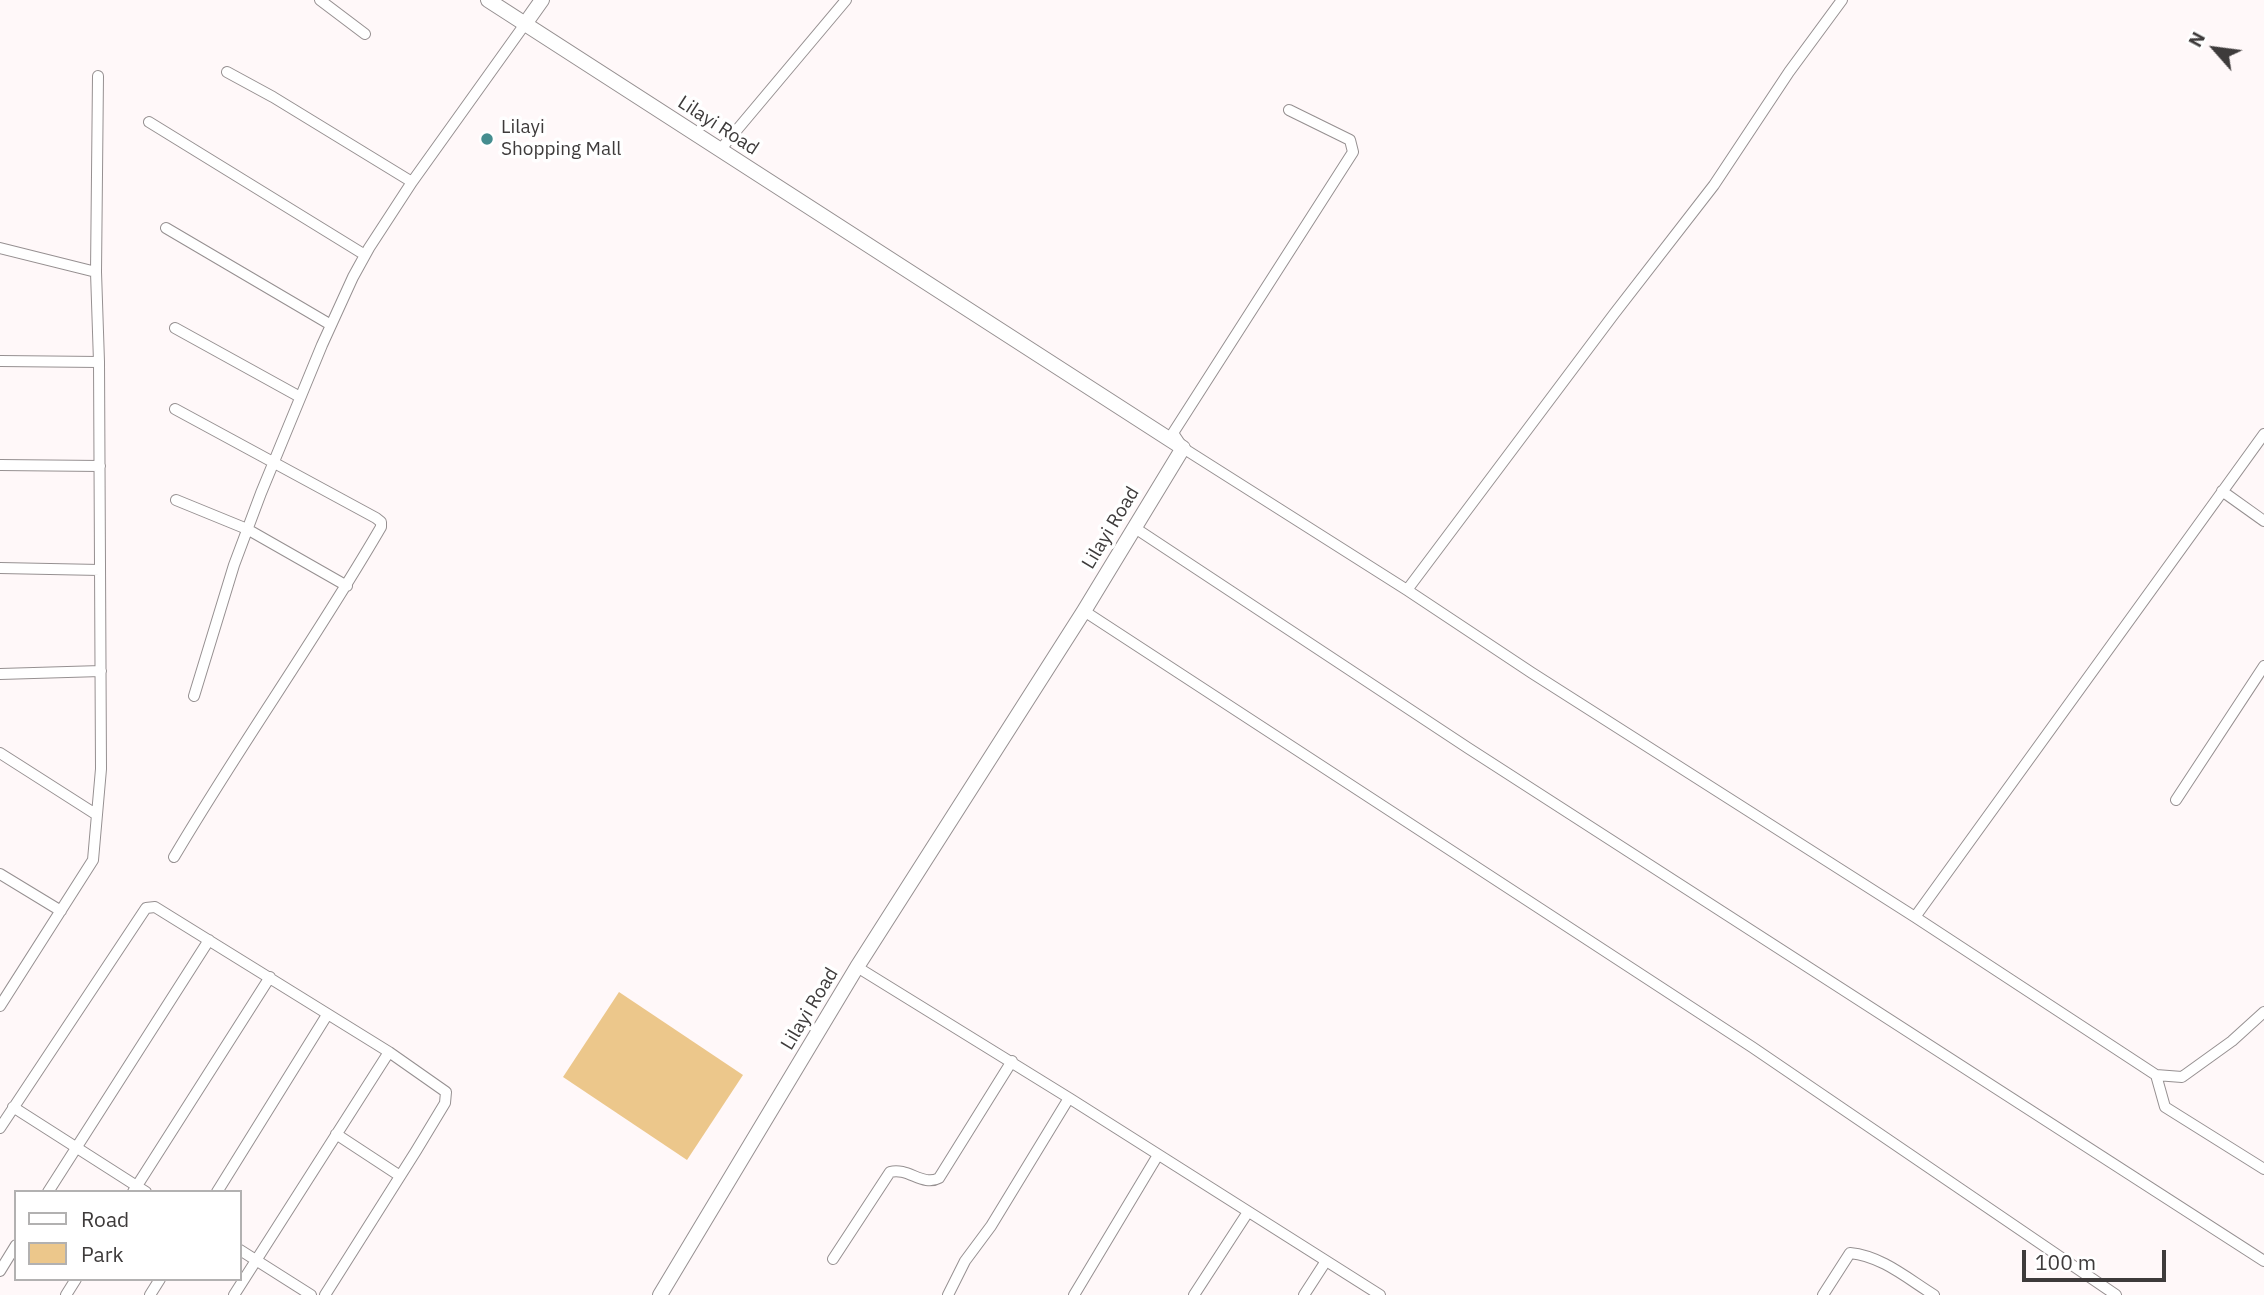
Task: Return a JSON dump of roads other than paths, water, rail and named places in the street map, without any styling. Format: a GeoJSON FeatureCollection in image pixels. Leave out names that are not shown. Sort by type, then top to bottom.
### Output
{"type":"FeatureCollection","features":[{"type":"Feature","properties":{"kind":"street"},"geometry":{"type":"LineString","coordinates":[[320,0],[365,34]]}},
{"type":"Feature","properties":{"kind":"street","name":"Lilayi Road"},"geometry":{"type":"LineString","coordinates":[[488,0],[1184,448],[1084,611],[857,967],[660,1295]]}},
{"type":"Feature","properties":{"kind":"street"},"geometry":{"type":"LineString","coordinates":[[194,696],[247,529],[331,325],[365,255],[412,182],[541,0]]}},
{"type":"Feature","properties":{"kind":"street"},"geometry":{"type":"LineString","coordinates":[[720,150],[846,0]]}},
{"type":"Feature","properties":{"kind":"street"},"geometry":{"type":"LineString","coordinates":[[1408,590],[1614,314],[1714,186],[1789,72],[1842,0]]}},
{"type":"Feature","properties":{"kind":"street"},"geometry":{"type":"LineString","coordinates":[[227,72],[412,182]]}},
{"type":"Feature","properties":{"kind":"street"},"geometry":{"type":"LineString","coordinates":[[1,1001],[93,860],[102,769],[96,272],[98,76]]}},
{"type":"Feature","properties":{"kind":"street"},"geometry":{"type":"LineString","coordinates":[[1289,110],[1350,140],[1353,152],[1173,433],[1184,448],[1408,590],[1576,702],[1915,917],[2155,1075],[2182,1077],[2232,1041],[2264,1012]]}},
{"type":"Feature","properties":{"kind":"street"},"geometry":{"type":"LineString","coordinates":[[149,122],[365,255]]}},
{"type":"Feature","properties":{"kind":"street"},"geometry":{"type":"LineString","coordinates":[[166,228],[331,325]]}},
{"type":"Feature","properties":{"kind":"street"},"geometry":{"type":"LineString","coordinates":[[0,248],[96,272]]}},
{"type":"Feature","properties":{"kind":"street"},"geometry":{"type":"LineString","coordinates":[[176,328],[300,397]]}},
{"type":"Feature","properties":{"kind":"street"},"geometry":{"type":"LineString","coordinates":[[0,361],[99,362]]}},
{"type":"Feature","properties":{"kind":"street"},"geometry":{"type":"LineString","coordinates":[[174,857],[218,782],[347,586],[381,527],[381,522],[175,409]]}},
{"type":"Feature","properties":{"kind":"street"},"geometry":{"type":"LineString","coordinates":[[1915,917],[2264,434]]}},
{"type":"Feature","properties":{"kind":"street"},"geometry":{"type":"LineString","coordinates":[[0,465],[100,466]]}},
{"type":"Feature","properties":{"kind":"street"},"geometry":{"type":"LineString","coordinates":[[2222,491],[2264,521]]}},
{"type":"Feature","properties":{"kind":"street"},"geometry":{"type":"LineString","coordinates":[[176,500],[247,529],[347,586]]}},
{"type":"Feature","properties":{"kind":"street"},"geometry":{"type":"LineString","coordinates":[[1135,528],[1468,748],[2264,1261]]}},
{"type":"Feature","properties":{"kind":"street"},"geometry":{"type":"LineString","coordinates":[[0,568],[100,570]]}},
{"type":"Feature","properties":{"kind":"street"},"geometry":{"type":"LineString","coordinates":[[1084,611],[1752,1047],[2116,1295]]}},
{"type":"Feature","properties":{"kind":"street"},"geometry":{"type":"LineString","coordinates":[[2176,800],[2264,666]]}},
{"type":"Feature","properties":{"kind":"street"},"geometry":{"type":"LineString","coordinates":[[0,674],[101,671]]}},
{"type":"Feature","properties":{"kind":"street"},"geometry":{"type":"LineString","coordinates":[[0,753],[97,816]]}},
{"type":"Feature","properties":{"kind":"street"},"geometry":{"type":"LineString","coordinates":[[0,874],[61,911]]}},
{"type":"Feature","properties":{"kind":"street"},"geometry":{"type":"LineString","coordinates":[[0,1128],[146,908],[155,906],[389,1052],[446,1092],[445,1103],[325,1295]]}},
{"type":"Feature","properties":{"kind":"street"},"geometry":{"type":"LineString","coordinates":[[49,1190],[209,940]]}},
{"type":"Feature","properties":{"kind":"street"},"geometry":{"type":"LineString","coordinates":[[857,967],[1012,1061],[1380,1295]]}},
{"type":"Feature","properties":{"kind":"street"},"geometry":{"type":"LineString","coordinates":[[13,1107],[76,1146],[138,1190],[270,977]]}},
{"type":"Feature","properties":{"kind":"street"},"geometry":{"type":"LineString","coordinates":[[218,1190],[327,1015]]}},
{"type":"Feature","properties":{"kind":"street"},"geometry":{"type":"LineString","coordinates":[[234,1295],[389,1052]]}},
{"type":"Feature","properties":{"kind":"street"},"geometry":{"type":"LineString","coordinates":[[833,1259],[890,1172],[902,1171],[927,1181],[939,1178],[1012,1061]]}},
{"type":"Feature","properties":{"kind":"street"},"geometry":{"type":"LineString","coordinates":[[2155,1075],[2165,1107],[2264,1169]]}},
{"type":"Feature","properties":{"kind":"street"},"geometry":{"type":"LineString","coordinates":[[948,1295],[965,1261],[991,1226],[1069,1098]]}},
{"type":"Feature","properties":{"kind":"street"},"geometry":{"type":"LineString","coordinates":[[336,1134],[400,1176]]}},
{"type":"Feature","properties":{"kind":"street"},"geometry":{"type":"LineString","coordinates":[[1074,1295],[1158,1155]]}},
{"type":"Feature","properties":{"kind":"street"},"geometry":{"type":"LineString","coordinates":[[1194,1295],[1248,1212]]}},
{"type":"Feature","properties":{"kind":"street"},"geometry":{"type":"LineString","coordinates":[[0,1271],[14,1248]]}},
{"type":"Feature","properties":{"kind":"street"},"geometry":{"type":"LineString","coordinates":[[242,1251],[311,1295]]}},
{"type":"Feature","properties":{"kind":"street"},"geometry":{"type":"LineString","coordinates":[[1823,1295],[1850,1253],[1864,1254],[1885,1264],[1934,1295]]}},
{"type":"Feature","properties":{"kind":"street"},"geometry":{"type":"LineString","coordinates":[[1304,1295],[1326,1261]]}},
{"type":"Feature","properties":{"kind":"place","name":"Lilayi Shopping Mall"},"geometry":{"type":"Point","coordinates":[487,139]}}]}
